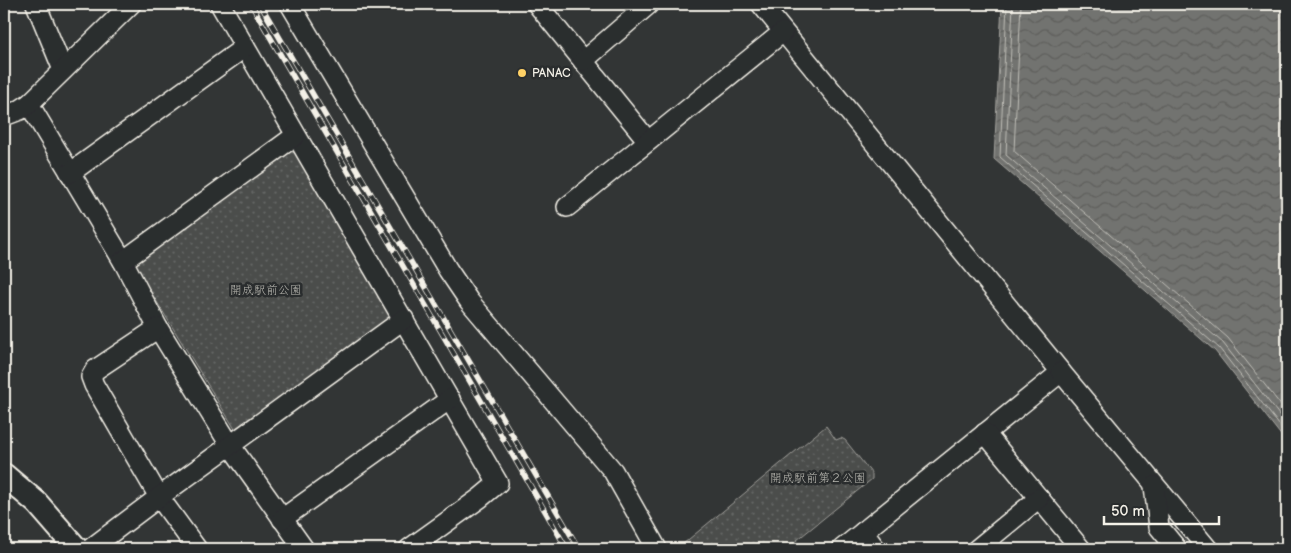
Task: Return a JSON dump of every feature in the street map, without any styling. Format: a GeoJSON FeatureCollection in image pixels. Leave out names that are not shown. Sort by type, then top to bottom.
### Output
{"type":"FeatureCollection","features":[{"type":"Feature","properties":{"kind":"main road"},"geometry":{"type":"LineString","coordinates":[[4,476],[37,503],[77,549]]}},
{"type":"Feature","properties":{"kind":"street"},"geometry":{"type":"LineString","coordinates":[[36,4],[63,70]]}},
{"type":"Feature","properties":{"kind":"street"},"geometry":{"type":"LineString","coordinates":[[4,116],[20,110],[29,104],[131,4]]}},
{"type":"Feature","properties":{"kind":"street"},"geometry":{"type":"LineString","coordinates":[[220,4],[498,483],[409,549]]}},
{"type":"Feature","properties":{"kind":"street"},"geometry":{"type":"LineString","coordinates":[[290,4],[448,270],[469,301],[613,471],[657,549]]}},
{"type":"Feature","properties":{"kind":"street"},"geometry":{"type":"LineString","coordinates":[[536,4],[648,141]]}},
{"type":"Feature","properties":{"kind":"street"},"geometry":{"type":"LineString","coordinates":[[583,61],[648,4]]}},
{"type":"Feature","properties":{"kind":"street"},"geometry":{"type":"LineString","coordinates":[[761,4],[1154,486],[1208,549]]}},
{"type":"Feature","properties":{"kind":"street"},"geometry":{"type":"LineString","coordinates":[[567,207],[784,32]]}},
{"type":"Feature","properties":{"kind":"street"},"geometry":{"type":"LineString","coordinates":[[70,173],[245,47]]}},
{"type":"Feature","properties":{"kind":"street"},"geometry":{"type":"LineString","coordinates":[[29,104],[123,261],[158,328],[230,445],[304,549]]}},
{"type":"Feature","properties":{"kind":"street"},"geometry":{"type":"LineString","coordinates":[[123,261],[295,136]]}},
{"type":"Feature","properties":{"kind":"street"},"geometry":{"type":"LineString","coordinates":[[90,549],[404,319]]}},
{"type":"Feature","properties":{"kind":"street"},"geometry":{"type":"LineString","coordinates":[[158,328],[95,370],[91,377],[159,497],[197,549]]}},
{"type":"Feature","properties":{"kind":"street"},"geometry":{"type":"LineString","coordinates":[[842,549],[1061,372]]}},
{"type":"Feature","properties":{"kind":"street"},"geometry":{"type":"LineString","coordinates":[[282,519],[450,399]]}},
{"type":"Feature","properties":{"kind":"street"},"geometry":{"type":"LineString","coordinates":[[985,433],[1081,549]]}},
{"type":"Feature","properties":{"kind":"street"},"geometry":{"type":"LineString","coordinates":[[1154,486],[1159,527],[1178,549]]}},
{"type":"Feature","properties":{"kind":"street"},"geometry":{"type":"LineString","coordinates":[[977,549],[1039,498]]}},
{"type":"Feature","properties":{"kind":"street"},"geometry":{"type":"LineString","coordinates":[[863,532],[876,549]]}},
{"type":"Feature","properties":{"kind":"green space","name":"開成駅前公園"},"geometry":{"type":"Polygon","coordinates":[[[288,150],[301,155],[398,316],[238,434],[133,263],[288,150]]]}},
{"type":"Feature","properties":{"kind":"green space","name":"開成駅前第２公園"},"geometry":{"type":"Polygon","coordinates":[[[826,426],[836,440],[841,438],[845,440],[872,474],[872,479],[786,549],[677,549],[826,426]]]}},
{"type":"Feature","properties":{"kind":"water"},"geometry":{"type":"Polygon","coordinates":[[[1002,4],[1287,4],[1287,443],[1215,351],[994,159],[1002,4]]]}},
{"type":"Feature","properties":{"kind":"railway"},"geometry":{"type":"LineString","coordinates":[[251,4],[567,549]]}},
{"type":"Feature","properties":{"kind":"railway"},"geometry":{"type":"LineString","coordinates":[[260,4],[579,549]]}},
{"type":"Feature","properties":{"kind":"place","name":"PANAC"},"geometry":{"type":"Point","coordinates":[522,73]}}]}
